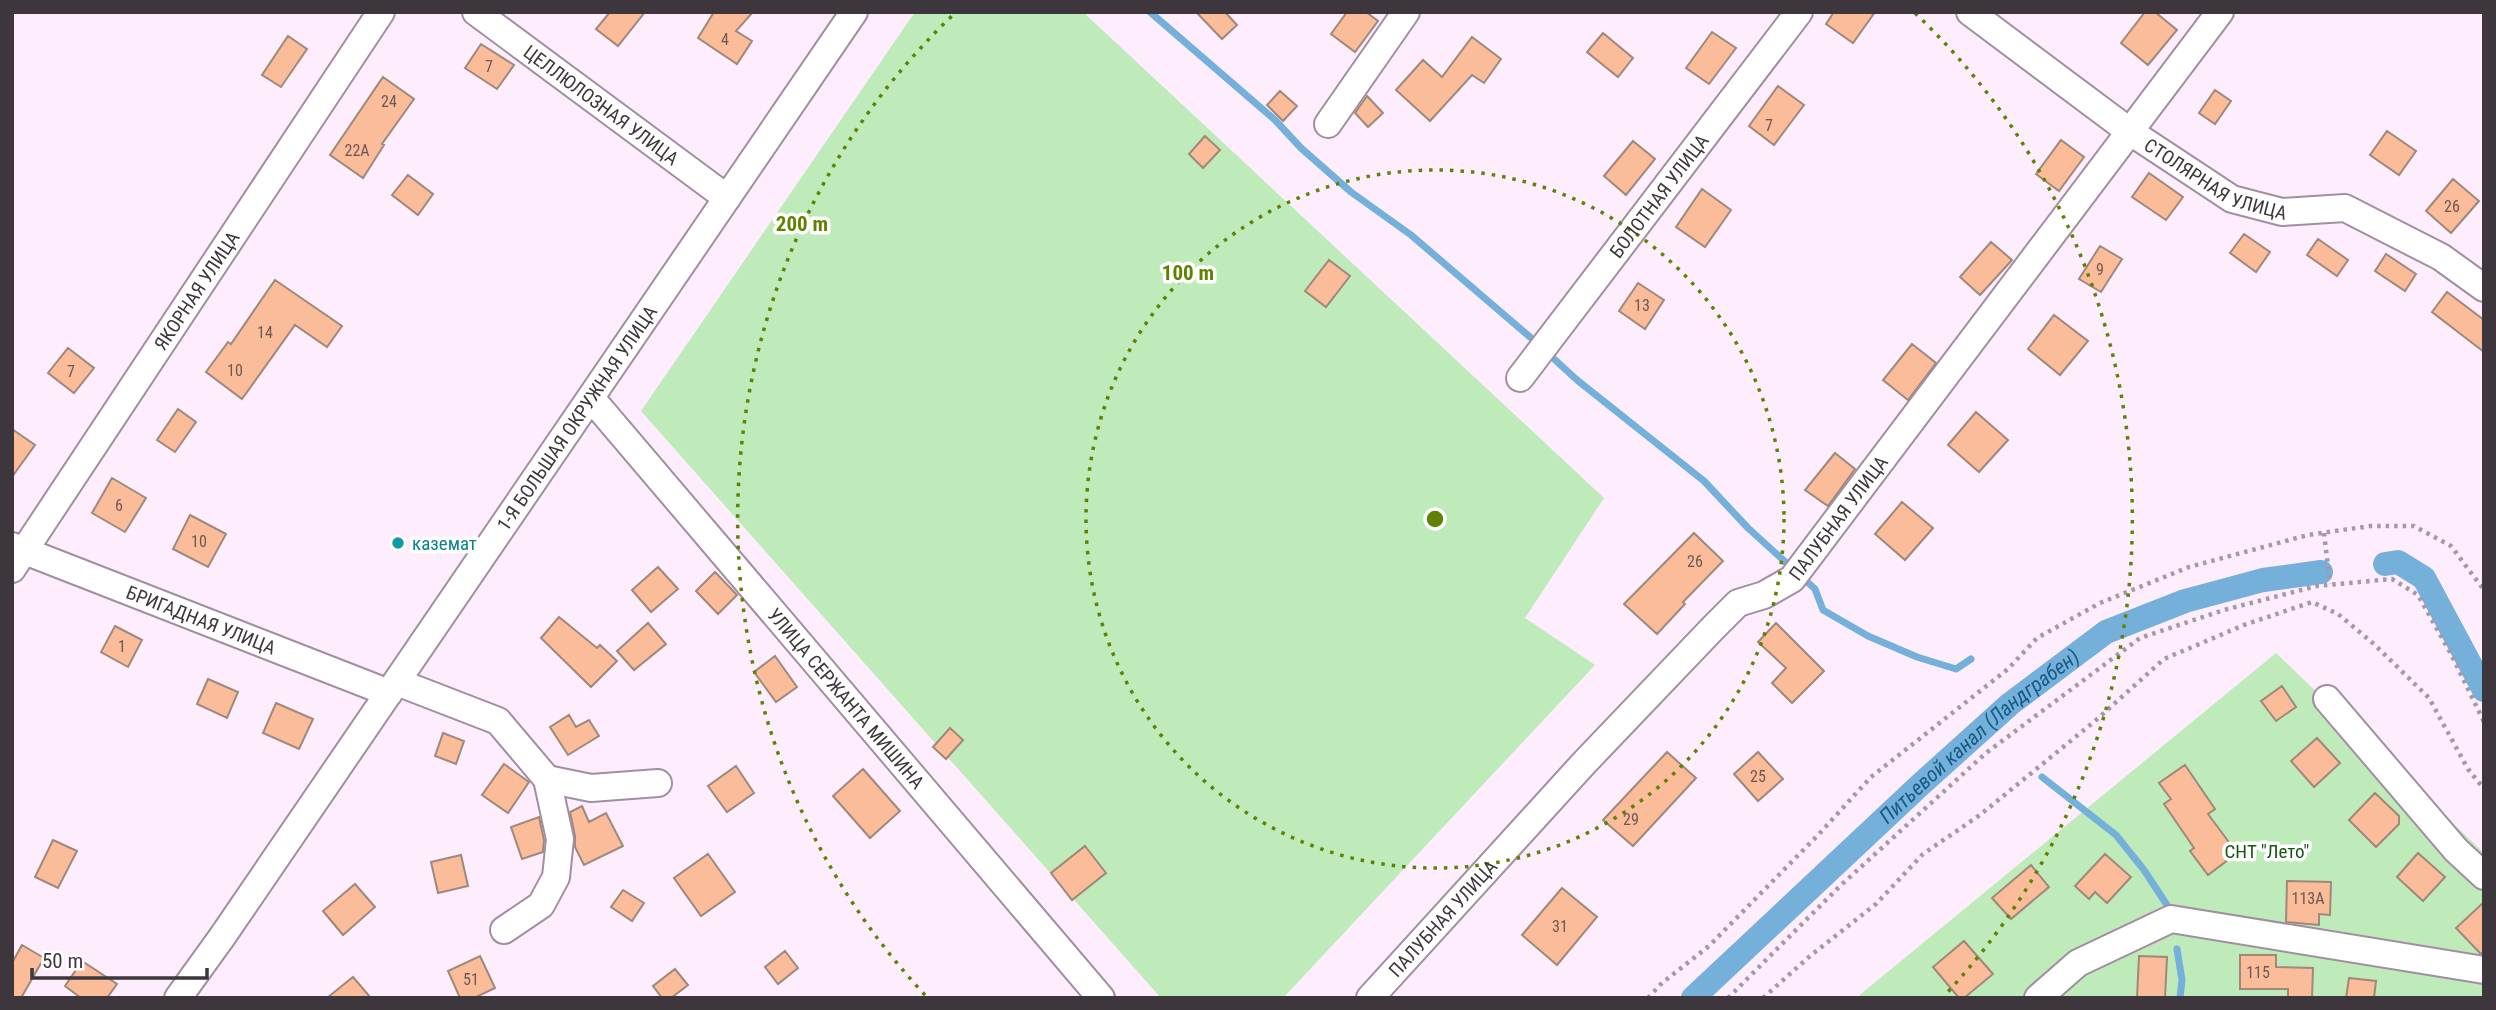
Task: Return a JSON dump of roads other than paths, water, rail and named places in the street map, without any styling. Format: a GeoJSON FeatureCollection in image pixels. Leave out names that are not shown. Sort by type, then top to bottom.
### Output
{"type":"FeatureCollection","features":[{"type":"Feature","properties":{"kind":"street","name":"ЯКОРНАЯ УЛИЦА"},"geometry":{"type":"LineString","coordinates":[[16,555],[381,12]]}},
{"type":"Feature","properties":{"kind":"street","name":"ЦЕЛЛЮЛОЗНАЯ УЛИЦА"},"geometry":{"type":"LineString","coordinates":[[476,12],[727,198]]}},
{"type":"Feature","properties":{"kind":"street","name":"1-Я БОЛЬШАЯ ОКРУЖНАЯ УЛИЦА"},"geometry":{"type":"LineString","coordinates":[[178,998],[854,12]]}},
{"type":"Feature","properties":{"kind":"street"},"geometry":{"type":"LineString","coordinates":[[1328,124],[1406,12]]}},
{"type":"Feature","properties":{"kind":"street","name":"БОЛОТНАЯ УЛИЦА"},"geometry":{"type":"LineString","coordinates":[[1520,378],[1799,12]]}},
{"type":"Feature","properties":{"kind":"street","name":"СТОЛЯРНАЯ УЛИЦА"},"geometry":{"type":"LineString","coordinates":[[1970,12],[2129,131],[2232,199],[2282,212],[2345,208],[2441,257],[2484,288]]}},
{"type":"Feature","properties":{"kind":"street","name":"ПАЛУБНАЯ УЛИЦА"},"geometry":{"type":"LineString","coordinates":[[1370,998],[1585,762],[1738,603],[1764,595],[1792,579],[2220,12]]}},
{"type":"Feature","properties":{"kind":"street","name":"УЛИЦА СЕРЖАНТА МИШИНА"},"geometry":{"type":"LineString","coordinates":[[591,398],[1101,998]]}},
{"type":"Feature","properties":{"kind":"street","name":"БРИГАДНАЯ УЛИЦА"},"geometry":{"type":"LineString","coordinates":[[16,555],[498,721],[547,779]]}},
{"type":"Feature","properties":{"kind":"street"},"geometry":{"type":"LineString","coordinates":[[2327,699],[2456,850],[2484,876]]}},
{"type":"Feature","properties":{"kind":"street"},"geometry":{"type":"LineString","coordinates":[[504,930],[541,905],[556,877],[560,839],[547,779],[592,789],[658,783]]}},
{"type":"Feature","properties":{"kind":"street"},"geometry":{"type":"LineString","coordinates":[[2038,998],[2078,963],[2171,919],[2484,970]]}},
{"type":"Feature","properties":{"kind":"waterway"},"geometry":{"type":"LineString","coordinates":[[1150,12],[1275,120],[1301,148],[1351,192],[1411,235],[1577,380],[1704,481],[1748,528],[1815,589],[1823,610],[1868,636],[1917,657],[1956,669],[1971,659]]}},
{"type":"Feature","properties":{"kind":"waterway","name":"Питьевой канал (Ландграбен)"},"geometry":{"type":"LineString","coordinates":[[2385,564],[2398,562],[2424,578],[2484,690]]}},
{"type":"Feature","properties":{"kind":"waterway","name":"Питьевой канал (Ландграбен)"},"geometry":{"type":"LineString","coordinates":[[1693,998],[2010,704],[2106,632],[2185,601],[2263,580],[2321,572]]}},
{"type":"Feature","properties":{"kind":"waterway"},"geometry":{"type":"LineString","coordinates":[[2042,777],[2116,835],[2167,905]]}},
{"type":"Feature","properties":{"kind":"waterway"},"geometry":{"type":"LineString","coordinates":[[2177,949],[2182,980],[2180,998]]}},
{"type":"Feature","properties":{"kind":"place","name":"каземат"},"geometry":{"type":"Point","coordinates":[398,543]}},
{"type":"Feature","properties":{"kind":"park label","name":"СНТ \"Лето\""},"geometry":{"type":"Point","coordinates":[2267,851]}}]}
